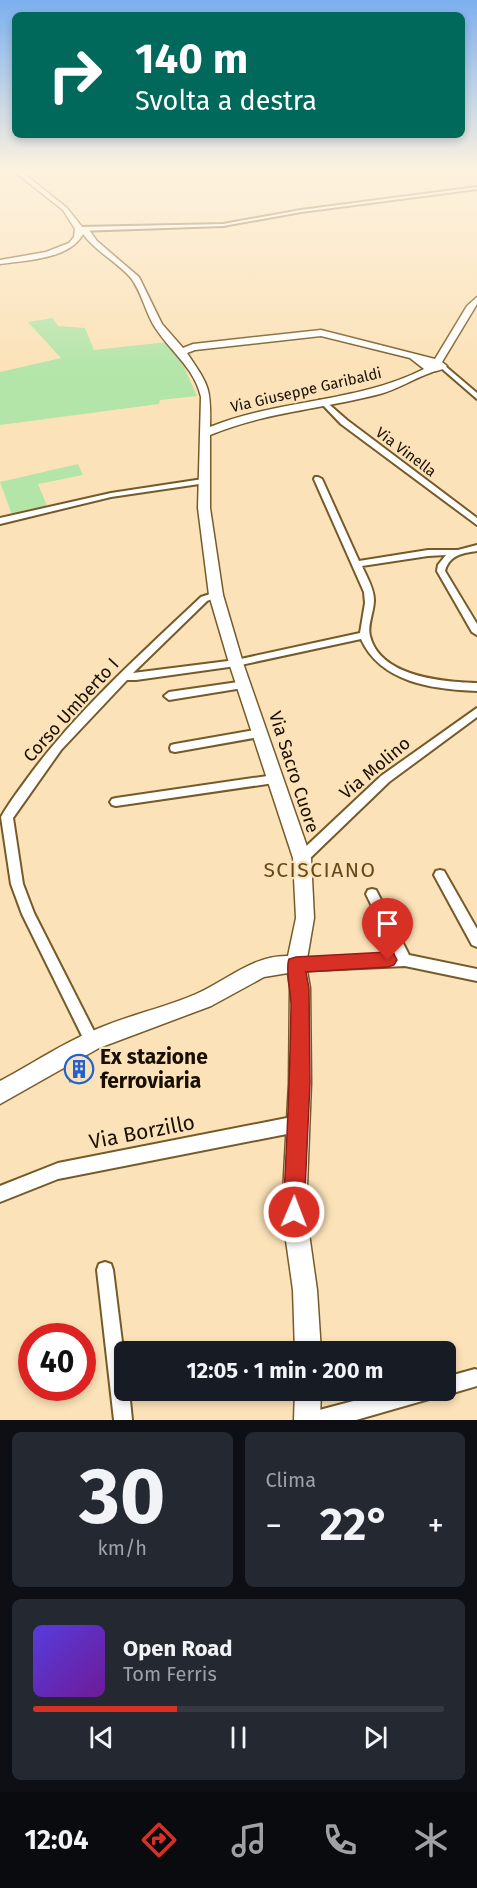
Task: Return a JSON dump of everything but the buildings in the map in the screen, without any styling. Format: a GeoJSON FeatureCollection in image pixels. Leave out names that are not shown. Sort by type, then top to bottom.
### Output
{"type":"FeatureCollection","features":[{"type":"Feature","properties":{"kind":"street"},"geometry":{"type":"LineString","coordinates":[[0,261],[51,253],[77,238]]}},
{"type":"Feature","properties":{"kind":"street"},"geometry":{"type":"LineString","coordinates":[[78,238],[96,245]]}},
{"type":"Feature","properties":{"kind":"street"},"geometry":{"type":"LineString","coordinates":[[91,238],[136,279],[158,325],[182,348],[204,391],[203,481],[207,536],[216,595]]}},
{"type":"Feature","properties":{"kind":"street"},"geometry":{"type":"LineString","coordinates":[[433,366],[477,299]]}},
{"type":"Feature","properties":{"kind":"street"},"geometry":{"type":"LineString","coordinates":[[182,348],[321,333],[345,337],[415,358],[450,374],[477,397]]}},
{"type":"Feature","properties":{"kind":"street","name":"Via Giuseppe Garibaldi"},"geometry":{"type":"LineString","coordinates":[[205,433],[243,418],[387,388],[413,379],[433,366]]}},
{"type":"Feature","properties":{"kind":"street","name":"Via Vinella"},"geometry":{"type":"LineString","coordinates":[[322,401],[344,422],[477,522]]}},
{"type":"Feature","properties":{"kind":"street"},"geometry":{"type":"LineString","coordinates":[[318,480],[370,600],[364,635],[374,654],[406,676],[434,684],[477,687]]}},
{"type":"Feature","properties":{"kind":"street"},"geometry":{"type":"LineString","coordinates":[[0,521],[111,495],[203,481]]}},
{"type":"Feature","properties":{"kind":"street"},"geometry":{"type":"LineString","coordinates":[[356,564],[477,548]]}},
{"type":"Feature","properties":{"kind":"street"},"geometry":{"type":"LineString","coordinates":[[459,552],[444,562],[441,571],[476,629]]}},
{"type":"Feature","properties":{"kind":"street","name":"Via Sacro Cuore"},"geometry":{"type":"LineString","coordinates":[[216,595],[236,663],[302,858],[305,918],[296,965],[300,988],[300,1083],[294,1212],[305,1290],[307,1341]]}},
{"type":"Feature","properties":{"kind":"street","name":"Corso Umberto I"},"geometry":{"type":"LineString","coordinates":[[92,1041],[28,914],[5,847],[3,816],[75,727],[204,599],[216,595]]}},
{"type":"Feature","properties":{"kind":"street"},"geometry":{"type":"LineString","coordinates":[[125,676],[136,677],[236,663],[364,635]]}},
{"type":"Feature","properties":{"kind":"street"},"geometry":{"type":"LineString","coordinates":[[169,696],[245,685]]}},
{"type":"Feature","properties":{"kind":"street","name":"Via Molino"},"geometry":{"type":"LineString","coordinates":[[302,858],[385,779],[477,712]]}},
{"type":"Feature","properties":{"kind":"street"},"geometry":{"type":"LineString","coordinates":[[175,748],[261,732]]}},
{"type":"Feature","properties":{"kind":"street"},"geometry":{"type":"LineString","coordinates":[[116,802],[274,779]]}},
{"type":"Feature","properties":{"kind":"street"},"geometry":{"type":"LineString","coordinates":[[440,875],[477,941]]}},
{"type":"Feature","properties":{"kind":"street"},"geometry":{"type":"LineString","coordinates":[[372,894],[405,960]]}},
{"type":"Feature","properties":{"kind":"street"},"geometry":{"type":"LineString","coordinates":[[0,1093],[92,1041],[137,1022],[208,999],[262,967],[284,963],[296,965],[405,960],[477,975]]}},
{"type":"Feature","properties":{"kind":"street","name":"Via Borzillo"},"geometry":{"type":"LineString","coordinates":[[0,1194],[58,1171],[297,1124]]}},
{"type":"Feature","properties":{"kind":"street"},"geometry":{"type":"LineString","coordinates":[[105,1270],[123,1420]]}},
{"type":"Feature","properties":{"kind":"street"},"geometry":{"type":"LineString","coordinates":[[456,1383],[475,1378]]}},
{"type":"Feature","properties":{"kind":"street"},"geometry":{"type":"LineString","coordinates":[[307,1420],[308,1401]]}},
{"type":"Feature","properties":{"kind":"street"},"geometry":{"type":"LineString","coordinates":[[315,1420],[387,1401]]}},
{"type":"Feature","properties":{"kind":"green space"},"geometry":{"type":"Polygon","coordinates":[[[53,318],[58,326],[85,328],[94,350],[167,342],[184,367],[197,396],[160,400],[159,404],[0,425],[0,372],[61,358],[28,322],[53,318]]]}},
{"type":"Feature","properties":{"kind":"green space"},"geometry":{"type":"Polygon","coordinates":[[[78,464],[83,475],[38,484],[47,506],[12,515],[0,482],[78,464]]]}},
{"type":"Feature","properties":{"kind":"place","name":"Ex stazione ferroviaria"},"geometry":{"type":"Point","coordinates":[79,1069]}},
{"type":"Feature","properties":{"kind":"district","name":"SCISCIANO"},"geometry":{"type":"Point","coordinates":[320,870]}},
{"type":"Feature","properties":{"kind":"route"},"geometry":{"type":"LineString","coordinates":[[294,1212],[300,1083],[300,988],[296,965],[388,960]]}}]}
